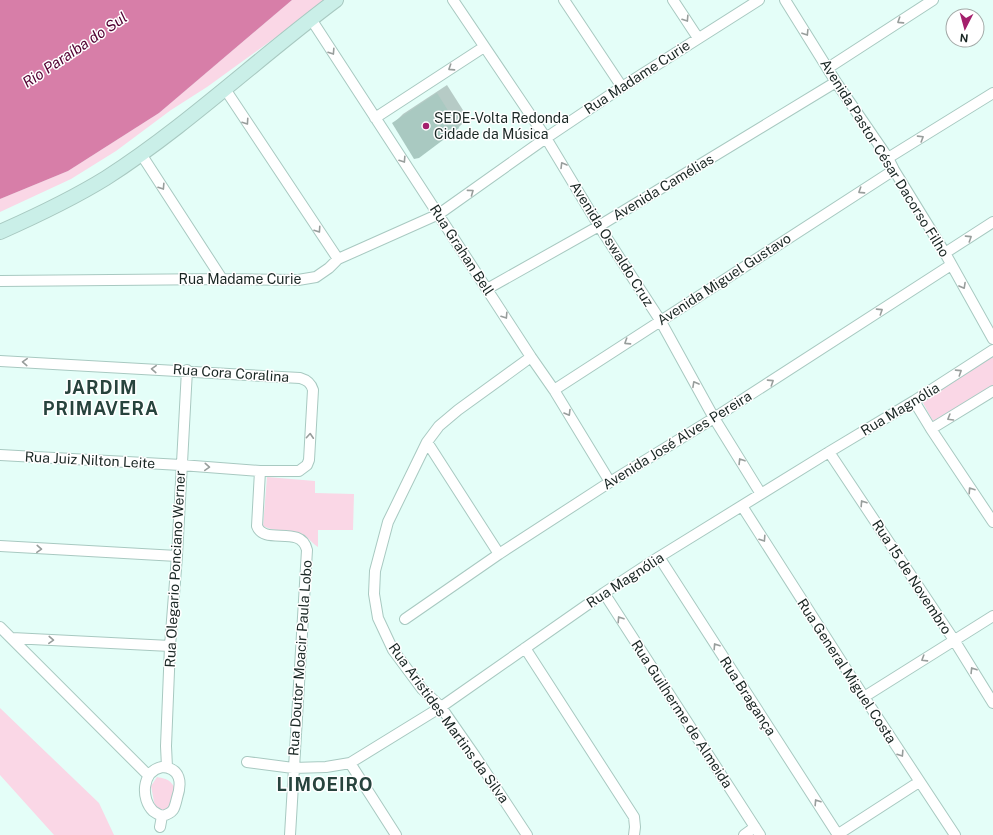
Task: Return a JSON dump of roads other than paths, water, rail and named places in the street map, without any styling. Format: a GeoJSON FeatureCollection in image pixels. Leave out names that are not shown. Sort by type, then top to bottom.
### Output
{"type":"FeatureCollection","features":[{"type":"Feature","properties":{"kind":"main road"},"geometry":{"type":"LineString","coordinates":[[0,232],[41,213],[104,179],[141,154],[336,0]]}},
{"type":"Feature","properties":{"kind":"street","name":"Avenida Oswaldo Cruz"},"geometry":{"type":"LineString","coordinates":[[453,0],[546,138],[599,226],[660,320],[714,418],[762,494]]}},
{"type":"Feature","properties":{"kind":"street"},"geometry":{"type":"LineString","coordinates":[[564,0],[622,87]]}},
{"type":"Feature","properties":{"kind":"street"},"geometry":{"type":"LineString","coordinates":[[673,0],[698,38]]}},
{"type":"Feature","properties":{"kind":"street","name":"Rua Madame Curie"},"geometry":{"type":"LineString","coordinates":[[0,281],[222,279],[298,280],[316,277],[330,268],[338,259],[439,214],[546,138],[622,87],[759,0]]}},
{"type":"Feature","properties":{"kind":"street","name":"Avenida Pastor César Dacorso Filho"},"geometry":{"type":"LineString","coordinates":[[785,0],[836,82],[888,158],[945,253],[993,338]]}},
{"type":"Feature","properties":{"kind":"street"},"geometry":{"type":"LineString","coordinates":[[828,68],[933,0]]}},
{"type":"Feature","properties":{"kind":"street","name":"Rua Grahan Bell"},"geometry":{"type":"LineString","coordinates":[[311,19],[554,390],[610,482]]}},
{"type":"Feature","properties":{"kind":"street"},"geometry":{"type":"LineString","coordinates":[[375,118],[484,47]]}},
{"type":"Feature","properties":{"kind":"street","name":"Avenida Camélias"},"geometry":{"type":"LineString","coordinates":[[487,289],[599,226],[836,82]]}},
{"type":"Feature","properties":{"kind":"street"},"geometry":{"type":"LineString","coordinates":[[225,89],[338,259]]}},
{"type":"Feature","properties":{"kind":"street"},"geometry":{"type":"LineString","coordinates":[[888,158],[993,93]]}},
{"type":"Feature","properties":{"kind":"street"},"geometry":{"type":"LineString","coordinates":[[141,154],[222,279]]}},
{"type":"Feature","properties":{"kind":"street","name":"Avenida Miguel Gustavo"},"geometry":{"type":"LineString","coordinates":[[554,390],[894,170]]}},
{"type":"Feature","properties":{"kind":"street"},"geometry":{"type":"LineString","coordinates":[[945,253],[993,222]]}},
{"type":"Feature","properties":{"kind":"street","name":"Avenida José Alves Pereira"},"geometry":{"type":"LineString","coordinates":[[406,618],[499,554],[610,482],[714,418],[951,264]]}},
{"type":"Feature","properties":{"kind":"street","name":"Rua Magnólia"},"geometry":{"type":"LineString","coordinates":[[247,762],[293,768],[326,767],[350,763],[441,707],[604,593],[659,557],[914,401],[993,350]]}},
{"type":"Feature","properties":{"kind":"street","name":"Rua Aristides Martins da Silva"},"geometry":{"type":"LineString","coordinates":[[527,835],[480,762],[441,707],[422,689],[393,650],[378,618],[374,594],[374,571],[388,522],[427,442],[439,426],[458,410],[531,357]]}},
{"type":"Feature","properties":{"kind":"street","name":"Rua Cora Coralina"},"geometry":{"type":"LineString","coordinates":[[0,361],[187,370],[300,378],[306,380],[311,384],[313,390],[308,460],[307,465],[299,471]]}},
{"type":"Feature","properties":{"kind":"street","name":"Rua Olegario Ponciano Werner"},"geometry":{"type":"LineString","coordinates":[[167,768],[166,746],[170,646],[177,556],[187,370]]}},
{"type":"Feature","properties":{"kind":"street"},"geometry":{"type":"LineString","coordinates":[[931,429],[993,391]]}},
{"type":"Feature","properties":{"kind":"street"},"geometry":{"type":"LineString","coordinates":[[914,401],[993,522]]}},
{"type":"Feature","properties":{"kind":"street"},"geometry":{"type":"LineString","coordinates":[[427,442],[499,554]]}},
{"type":"Feature","properties":{"kind":"street","name":"Rua 15 de Novembro"},"geometry":{"type":"LineString","coordinates":[[829,452],[954,640],[993,703]]}},
{"type":"Feature","properties":{"kind":"street","name":"Rua Juiz Nilton Leite"},"geometry":{"type":"LineString","coordinates":[[0,454],[260,471],[299,471]]}},
{"type":"Feature","properties":{"kind":"street","name":"Rua Doutor Moacir Paula Lobo"},"geometry":{"type":"LineString","coordinates":[[260,471],[257,526],[259,531],[264,534],[296,537],[302,540],[307,550],[290,835]]}},
{"type":"Feature","properties":{"kind":"street","name":"Rua General Miguel Costa"},"geometry":{"type":"LineString","coordinates":[[742,506],[919,782],[955,835]]}},
{"type":"Feature","properties":{"kind":"street"},"geometry":{"type":"LineString","coordinates":[[0,546],[177,556]]}},
{"type":"Feature","properties":{"kind":"street","name":"Rua Bragança"},"geometry":{"type":"LineString","coordinates":[[659,557],[838,835]]}},
{"type":"Feature","properties":{"kind":"street","name":"Rua Guilherme de Almeida"},"geometry":{"type":"LineString","coordinates":[[604,593],[758,831]]}},
{"type":"Feature","properties":{"kind":"street"},"geometry":{"type":"LineString","coordinates":[[864,697],[993,616]]}},
{"type":"Feature","properties":{"kind":"street"},"geometry":{"type":"LineString","coordinates":[[0,627],[148,775]]}},
{"type":"Feature","properties":{"kind":"street"},"geometry":{"type":"LineString","coordinates":[[12,638],[170,646]]}},
{"type":"Feature","properties":{"kind":"street"},"geometry":{"type":"LineString","coordinates":[[525,648],[634,817],[634,835]]}},
{"type":"Feature","properties":{"kind":"street"},"geometry":{"type":"LineString","coordinates":[[350,763],[396,835]]}},
{"type":"Feature","properties":{"kind":"street"},"geometry":{"type":"LineString","coordinates":[[156,768],[167,768],[177,774],[180,785],[174,810],[169,814],[162,816],[152,810],[147,799],[145,786],[148,775],[156,768]]}},
{"type":"Feature","properties":{"kind":"street"},"geometry":{"type":"LineString","coordinates":[[838,835],[919,782]]}},
{"type":"Feature","properties":{"kind":"street"},"geometry":{"type":"LineString","coordinates":[[160,827],[162,816]]}},
{"type":"Feature","properties":{"kind":"street"},"geometry":{"type":"LineString","coordinates":[[744,835],[758,831]]}},
{"type":"Feature","properties":{"kind":"water","name":"Rio Paraíba do Sul"},"geometry":{"type":"Polygon","coordinates":[[[0,0],[292,0],[159,113],[68,171],[0,199],[0,0]]]}},
{"type":"Feature","properties":{"kind":"place","name":"SEDE-Volta Redonda Cidade da Música"},"geometry":{"type":"Point","coordinates":[426,126]}},
{"type":"Feature","properties":{"kind":"district","name":"JARDIM PRIMAVERA"},"geometry":{"type":"Point","coordinates":[101,398]}},
{"type":"Feature","properties":{"kind":"district","name":"LIMOEIRO"},"geometry":{"type":"Point","coordinates":[325,785]}}]}
